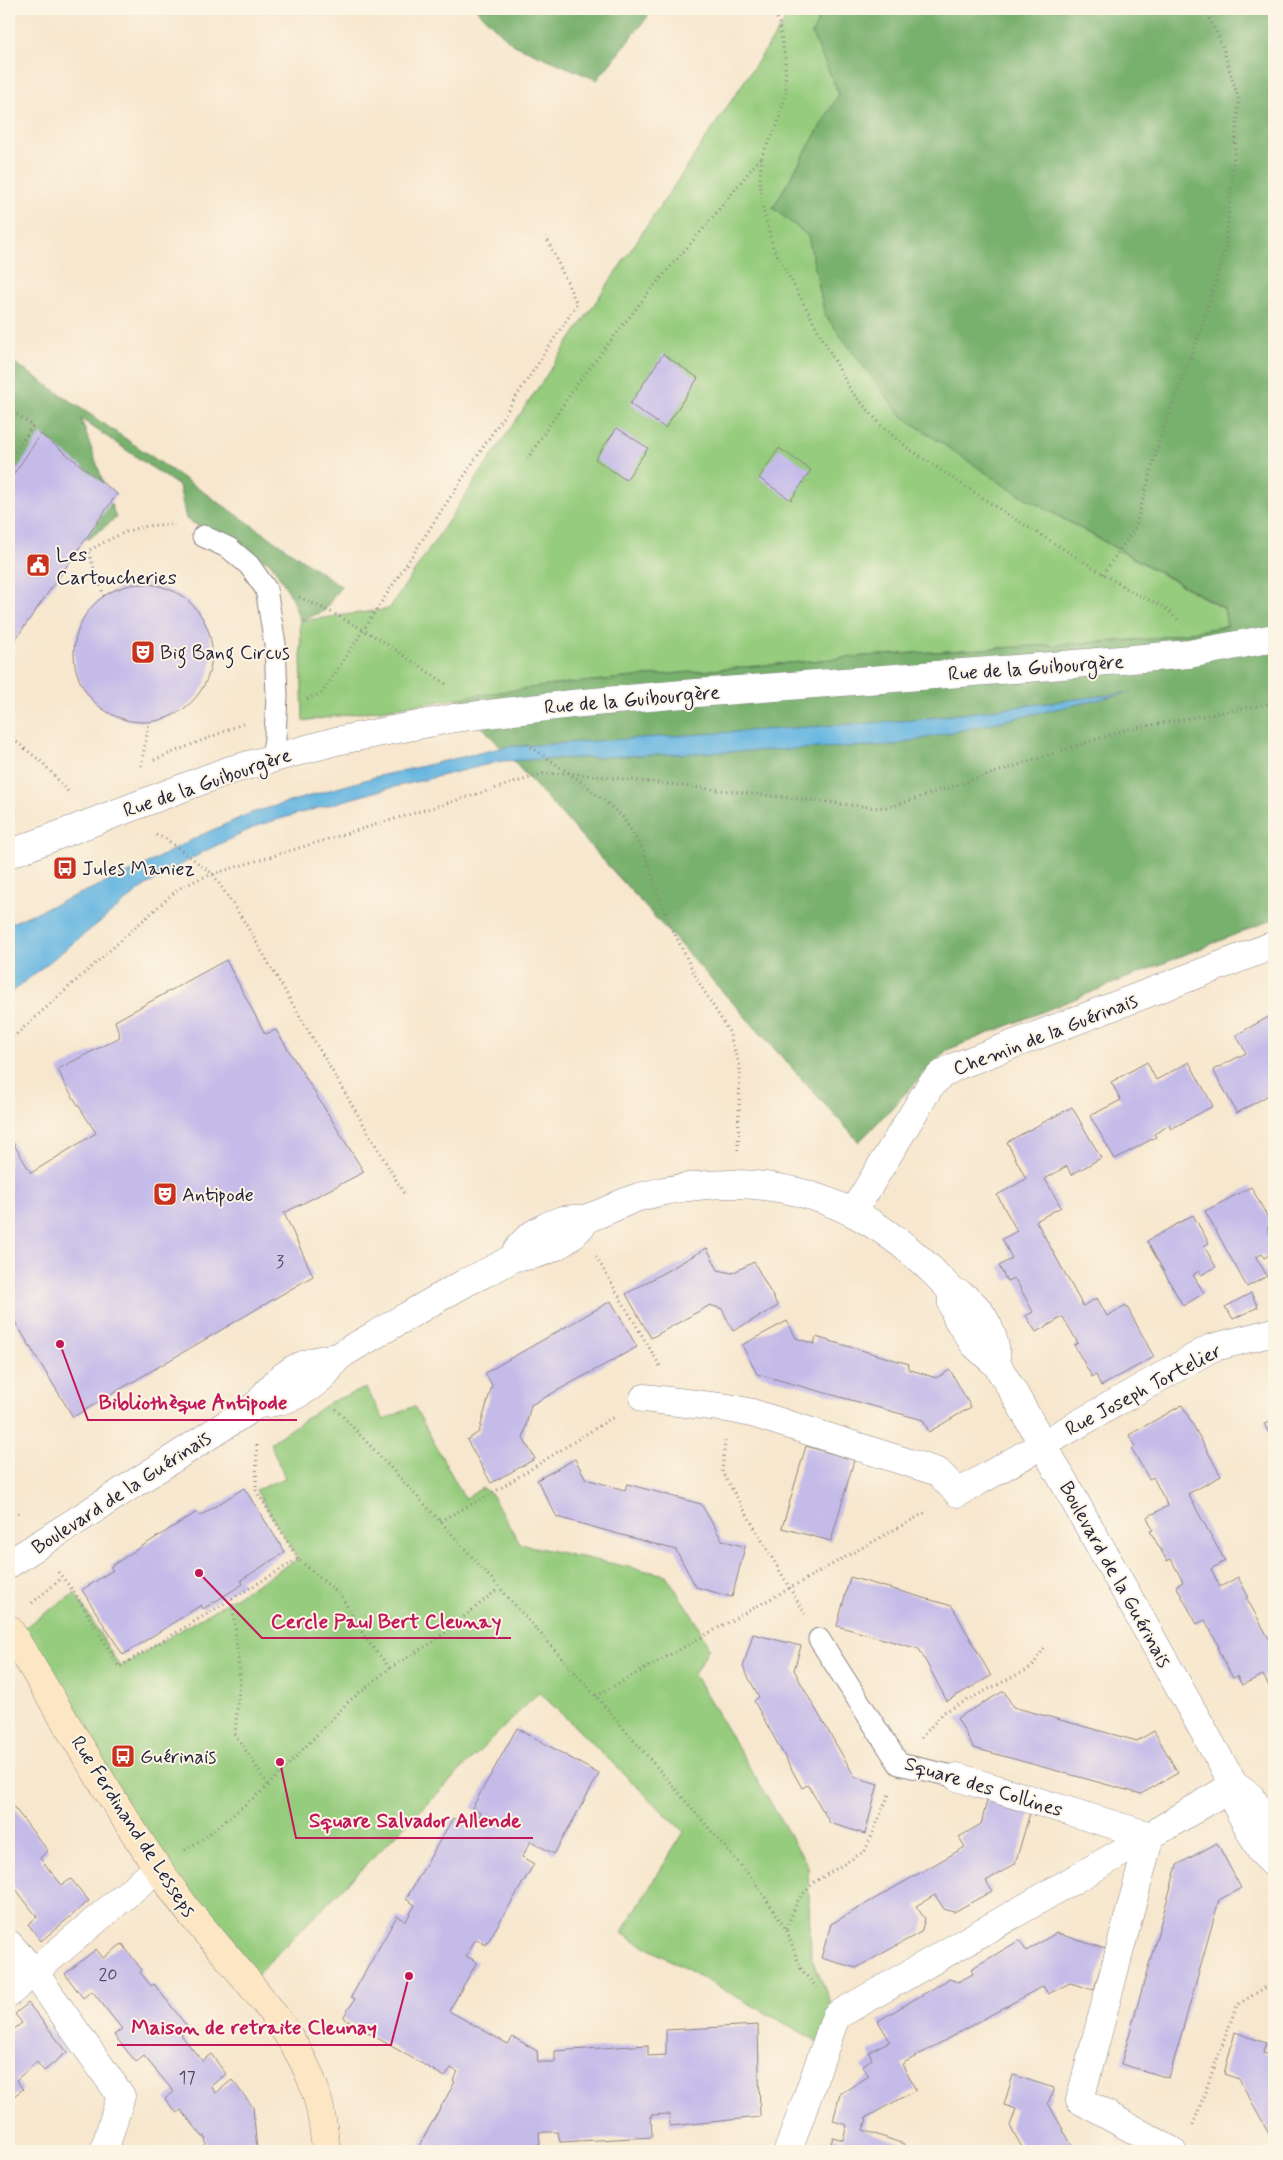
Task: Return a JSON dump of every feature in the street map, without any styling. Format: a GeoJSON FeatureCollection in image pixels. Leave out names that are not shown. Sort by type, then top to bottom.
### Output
{"type":"FeatureCollection","features":[{"type":"Feature","properties":{"kind":"main road","name":"Rue Ferdinand de Lesseps"},"geometry":{"type":"LineString","coordinates":[[17,1619],[128,1824],[193,1917],[250,1984],[299,2053],[313,2084],[323,2120],[326,2151]]}},
{"type":"Feature","properties":{"kind":"street","name":"Rue de la Guibourgère"},"geometry":{"type":"LineString","coordinates":[[9,854],[226,771],[336,741],[454,718],[682,694],[1189,654],[1274,638]]}},
{"type":"Feature","properties":{"kind":"street","name":"Chemin de la Guérinais"},"geometry":{"type":"LineString","coordinates":[[853,1212],[930,1086],[941,1075],[954,1067],[1274,945]]}},
{"type":"Feature","properties":{"kind":"street","name":"Boulevard de la Guérinais"},"geometry":{"type":"LineString","coordinates":[[258,1404],[274,1403],[289,1399],[313,1385],[338,1357],[436,1299],[513,1257],[528,1237],[560,1221],[584,1224],[636,1198],[675,1189],[737,1184],[796,1192],[822,1199],[853,1212],[905,1245],[951,1291],[963,1296],[974,1306],[992,1334],[997,1350],[997,1365],[1234,1784],[1251,1797],[1274,1835]]}},
{"type":"Feature","properties":{"kind":"street","name":"Rue Joseph Tortelier"},"geometry":{"type":"LineString","coordinates":[[958,1493],[1212,1348],[1274,1332]]}},
{"type":"Feature","properties":{"kind":"street","name":"Boulevard de la Guérinais"},"geometry":{"type":"LineString","coordinates":[[9,1564],[258,1404],[275,1382],[302,1365],[338,1357]]}},
{"type":"Feature","properties":{"kind":"street"},"geometry":{"type":"LineString","coordinates":[[644,1398],[728,1408],[752,1413],[938,1472],[958,1493]]}},
{"type":"Feature","properties":{"kind":"street","name":"Square des Collines"},"geometry":{"type":"LineString","coordinates":[[957,1778],[1150,1836]]}},
{"type":"Feature","properties":{"kind":"street","name":"Boulevard de la Guérinais"},"geometry":{"type":"LineString","coordinates":[[1234,1784],[1235,1806],[1261,1851],[1274,1864]]}},
{"type":"Feature","properties":{"kind":"street"},"geometry":{"type":"LineString","coordinates":[[788,2151],[836,2016],[1150,1836],[1234,1784]]}},
{"type":"Feature","properties":{"kind":"street"},"geometry":{"type":"LineString","coordinates":[[1150,1836],[1080,2100],[1181,2142]]}},
{"type":"Feature","properties":{"kind":"street"},"geometry":{"type":"LineString","coordinates":[[9,1993],[158,1868]]}},
{"type":"Feature","properties":{"kind":"street"},"geometry":{"type":"LineString","coordinates":[[9,1944],[34,1972],[121,2096],[104,2151]]}},
{"type":"Feature","properties":{"kind":"lane"},"geometry":{"type":"LineString","coordinates":[[203,536],[229,548],[249,565],[266,588],[275,644],[277,711],[276,738],[272,759]]}},
{"type":"Feature","properties":{"kind":"lane","name":"Square des Collines"},"geometry":{"type":"LineString","coordinates":[[819,1639],[899,1764],[957,1778]]}},
{"type":"Feature","properties":{"kind":"path"},"geometry":{"type":"LineString","coordinates":[[527,459],[577,384],[617,332],[762,156],[777,126],[786,93],[785,58],[779,23],[773,9]]}},
{"type":"Feature","properties":{"kind":"path"},"geometry":{"type":"LineString","coordinates":[[1103,574],[1135,528],[1160,440],[1201,329],[1225,250],[1238,101],[1222,45],[1205,9]]}},
{"type":"Feature","properties":{"kind":"path"},"geometry":{"type":"LineString","coordinates":[[762,156],[760,182],[763,209],[772,247],[851,391],[881,425],[909,449],[1007,514],[1103,574],[1134,593],[1163,606],[1178,620],[1189,654]]}},
{"type":"Feature","properties":{"kind":"path"},"geometry":{"type":"LineString","coordinates":[[133,768],[322,693],[577,304],[546,238]]}},
{"type":"Feature","properties":{"kind":"path"},"geometry":{"type":"LineString","coordinates":[[9,409],[32,426],[9,460]]}},
{"type":"Feature","properties":{"kind":"path"},"geometry":{"type":"LineString","coordinates":[[104,596],[88,551],[129,530],[154,524],[179,525],[203,536]]}},
{"type":"Feature","properties":{"kind":"path"},"geometry":{"type":"LineString","coordinates":[[256,575],[381,640],[570,773],[622,816],[643,850],[667,918],[698,981],[729,1032],[740,1068],[737,1184]]}},
{"type":"Feature","properties":{"kind":"path"},"geometry":{"type":"LineString","coordinates":[[9,1041],[178,889],[199,878],[543,774],[570,773],[860,808],[878,808],[894,806],[1125,730],[1274,704]]}},
{"type":"Feature","properties":{"kind":"path"},"geometry":{"type":"LineString","coordinates":[[9,736],[43,763],[74,799],[103,818]]}},
{"type":"Feature","properties":{"kind":"path"},"geometry":{"type":"LineString","coordinates":[[70,794],[79,790]]}},
{"type":"Feature","properties":{"kind":"path"},"geometry":{"type":"LineString","coordinates":[[166,838],[213,874],[245,923],[405,1195]]}},
{"type":"Feature","properties":{"kind":"path"},"geometry":{"type":"LineString","coordinates":[[584,1224],[679,1402]]}},
{"type":"Feature","properties":{"kind":"path"},"geometry":{"type":"LineString","coordinates":[[313,1385],[440,1521],[498,1589],[596,1696],[754,1881],[786,1929],[801,1969],[836,2016]]}},
{"type":"Feature","properties":{"kind":"path"},"geometry":{"type":"LineString","coordinates":[[440,1521],[491,1494],[644,1398]]}},
{"type":"Feature","properties":{"kind":"path"},"geometry":{"type":"LineString","coordinates":[[258,1404],[256,1490],[298,1559],[341,1596],[366,1639],[390,1668]]}},
{"type":"Feature","properties":{"kind":"path"},"geometry":{"type":"LineString","coordinates":[[728,1408],[722,1472],[819,1639]]}},
{"type":"Feature","properties":{"kind":"path"},"geometry":{"type":"LineString","coordinates":[[596,1696],[958,1493]]}},
{"type":"Feature","properties":{"kind":"path"},"geometry":{"type":"LineString","coordinates":[[17,1619],[62,1578],[75,1593],[119,1667],[298,1559]]}},
{"type":"Feature","properties":{"kind":"path"},"geometry":{"type":"LineString","coordinates":[[158,1868],[204,1838],[268,1786],[348,1702],[390,1668],[433,1642],[498,1589]]}},
{"type":"Feature","properties":{"kind":"path"},"geometry":{"type":"LineString","coordinates":[[232,1599],[240,1678],[235,1734],[268,1786]]}},
{"type":"Feature","properties":{"kind":"path"},"geometry":{"type":"LineString","coordinates":[[786,1929],[798,1900],[813,1882],[864,1852],[894,1784],[899,1764],[944,1712],[1032,1666],[1044,1648]]}},
{"type":"Feature","properties":{"kind":"path"},"geometry":{"type":"LineString","coordinates":[[1181,2142],[1237,2004],[1274,1982]]}},
{"type":"Feature","properties":{"kind":"green space"},"geometry":{"type":"Polygon","coordinates":[[[476,9],[654,9],[597,80],[512,44],[476,9]]]}},
{"type":"Feature","properties":{"kind":"green space"},"geometry":{"type":"Polygon","coordinates":[[[793,9],[823,9],[812,34],[839,94],[773,208],[808,236],[825,315],[1008,488],[1224,609],[1227,626],[1151,639],[865,656],[560,684],[303,721],[300,621],[389,609],[793,9]]]}},
{"type":"Feature","properties":{"kind":"green space"},"geometry":{"type":"Polygon","coordinates":[[[823,9],[1274,9],[1274,919],[947,1050],[859,1142],[456,698],[560,684],[865,656],[1151,639],[1227,626],[1224,608],[1008,488],[900,415],[825,315],[808,236],[773,208],[839,94],[812,34],[823,9]]]}},
{"type":"Feature","properties":{"kind":"green space"},"geometry":{"type":"Polygon","coordinates":[[[9,359],[341,586],[324,611],[300,621],[290,594],[271,563],[186,519],[179,486],[81,419],[116,518],[89,539],[68,534],[9,480],[9,359]]]}},
{"type":"Feature","properties":{"kind":"green space"},"geometry":{"type":"Polygon","coordinates":[[[366,1388],[384,1420],[414,1406],[465,1499],[482,1488],[491,1494],[520,1544],[666,1575],[695,1620],[709,1648],[694,1674],[808,1866],[811,1956],[836,2016],[826,2046],[621,1933],[684,1832],[539,1692],[266,1965],[250,1984],[13,1635],[75,1593],[120,1667],[298,1559],[256,1490],[285,1478],[270,1443],[330,1402],[366,1388]]]}},
{"type":"Feature","properties":{"kind":"water"},"geometry":{"type":"Polygon","coordinates":[[[1132,692],[895,745],[502,761],[378,791],[259,825],[205,851],[145,886],[9,994],[9,924],[135,870],[199,836],[251,813],[375,777],[505,747],[913,720],[1132,692]]]}},
{"type":"Feature","properties":{"kind":"building"},"geometry":{"type":"Polygon","coordinates":[[[663,354],[698,378],[665,428],[630,404],[663,354]]]}},
{"type":"Feature","properties":{"kind":"building"},"geometry":{"type":"Polygon","coordinates":[[[617,428],[648,448],[626,480],[595,459],[617,428]]]}},
{"type":"Feature","properties":{"kind":"building","name":"Les Cartoucheries"},"geometry":{"type":"Polygon","coordinates":[[[41,434],[117,494],[15,640],[9,636],[9,481],[41,434]]]}},
{"type":"Feature","properties":{"kind":"building"},"geometry":{"type":"Polygon","coordinates":[[[779,448],[811,470],[791,500],[759,478],[779,448]]]}},
{"type":"Feature","properties":{"kind":"building","name":"Big Bang Circus"},"geometry":{"type":"Polygon","coordinates":[[[143,584],[157,585],[170,589],[182,595],[192,604],[201,614],[207,626],[211,639],[211,667],[207,680],[201,692],[192,702],[182,711],[170,717],[157,721],[143,722],[129,721],[116,717],[104,711],[94,702],[85,692],[79,680],[75,667],[74,653],[75,639],[79,626],[85,614],[94,604],[104,595],[116,589],[129,585],[143,584]]]}},
{"type":"Feature","properties":{"kind":"building","name":"Antipode"},"geometry":{"type":"Polygon","coordinates":[[[226,960],[265,1034],[276,1030],[364,1172],[284,1213],[313,1276],[73,1417],[9,1312],[9,1136],[31,1173],[96,1133],[64,1083],[58,1069],[120,1037],[115,1021],[226,960]]]}},
{"type":"Feature","properties":{"kind":"building"},"geometry":{"type":"Polygon","coordinates":[[[1272,1015],[1274,1020],[1274,1092],[1237,1113],[1213,1070],[1246,1053],[1236,1035],[1272,1015]]]}},
{"type":"Feature","properties":{"kind":"building"},"geometry":{"type":"Polygon","coordinates":[[[1147,1062],[1156,1080],[1189,1062],[1213,1106],[1171,1129],[1169,1125],[1154,1134],[1156,1137],[1115,1159],[1090,1116],[1121,1100],[1111,1082],[1147,1062]]]}},
{"type":"Feature","properties":{"kind":"building"},"geometry":{"type":"Polygon","coordinates":[[[1072,1107],[1101,1158],[1071,1175],[1067,1166],[1045,1179],[1061,1207],[1036,1221],[1083,1306],[1097,1298],[1107,1316],[1126,1305],[1154,1357],[1101,1386],[1096,1375],[1092,1377],[1074,1345],[1078,1343],[1063,1317],[1036,1332],[1026,1316],[1033,1312],[1018,1284],[1014,1278],[1007,1281],[999,1266],[1012,1258],[1002,1239],[1017,1231],[997,1195],[1026,1179],[1007,1142],[1072,1107]]]}},
{"type":"Feature","properties":{"kind":"building"},"geometry":{"type":"Polygon","coordinates":[[[1251,1187],[1272,1225],[1267,1228],[1274,1241],[1274,1252],[1264,1258],[1262,1254],[1256,1257],[1267,1276],[1247,1287],[1205,1211],[1251,1187]]]}},
{"type":"Feature","properties":{"kind":"building"},"geometry":{"type":"Polygon","coordinates":[[[1193,1215],[1209,1243],[1204,1246],[1216,1267],[1201,1275],[1199,1271],[1193,1275],[1204,1293],[1183,1306],[1147,1241],[1193,1215]]]}},
{"type":"Feature","properties":{"kind":"building"},"geometry":{"type":"Polygon","coordinates":[[[707,1248],[718,1270],[732,1273],[754,1262],[778,1306],[733,1331],[722,1309],[710,1305],[651,1338],[626,1294],[707,1248]]]}},
{"type":"Feature","properties":{"kind":"building"},"geometry":{"type":"Polygon","coordinates":[[[1251,1293],[1258,1307],[1233,1319],[1225,1307],[1251,1293]]]}},
{"type":"Feature","properties":{"kind":"building"},"geometry":{"type":"Polygon","coordinates":[[[611,1301],[637,1347],[531,1405],[523,1438],[535,1459],[491,1483],[467,1440],[479,1432],[492,1385],[485,1373],[611,1301]]]}},
{"type":"Feature","properties":{"kind":"building"},"geometry":{"type":"Polygon","coordinates":[[[787,1321],[796,1338],[814,1344],[816,1337],[909,1364],[908,1369],[936,1378],[950,1370],[971,1407],[929,1432],[923,1420],[757,1374],[742,1345],[787,1321]]]}},
{"type":"Feature","properties":{"kind":"building"},"geometry":{"type":"Polygon","coordinates":[[[1182,1405],[1221,1476],[1188,1494],[1225,1561],[1211,1569],[1220,1587],[1238,1577],[1248,1596],[1246,1597],[1274,1648],[1274,1696],[1263,1675],[1242,1685],[1237,1676],[1233,1678],[1205,1620],[1197,1624],[1176,1586],[1183,1582],[1171,1559],[1167,1561],[1150,1531],[1153,1530],[1147,1517],[1168,1506],[1153,1477],[1149,1479],[1132,1449],[1135,1447],[1129,1435],[1182,1405]]]}},
{"type":"Feature","properties":{"kind":"building"},"geometry":{"type":"Polygon","coordinates":[[[1274,1421],[1274,1442],[1264,1424],[1274,1421]]]}},
{"type":"Feature","properties":{"kind":"building"},"geometry":{"type":"Polygon","coordinates":[[[806,1446],[854,1460],[831,1541],[782,1528],[806,1446]]]}},
{"type":"Feature","properties":{"kind":"building"},"geometry":{"type":"Polygon","coordinates":[[[575,1459],[586,1479],[625,1490],[627,1484],[701,1504],[722,1540],[745,1547],[732,1597],[696,1587],[676,1550],[557,1517],[537,1480],[575,1459]]]}},
{"type":"Feature","properties":{"kind":"building"},"geometry":{"type":"Polygon","coordinates":[[[244,1488],[285,1552],[241,1580],[243,1584],[203,1609],[201,1605],[123,1655],[82,1590],[113,1570],[110,1567],[128,1555],[197,1512],[200,1516],[244,1488]]]}},
{"type":"Feature","properties":{"kind":"building"},"geometry":{"type":"Polygon","coordinates":[[[850,1577],[952,1606],[991,1676],[947,1701],[919,1649],[837,1626],[850,1577]]]}},
{"type":"Feature","properties":{"kind":"building"},"geometry":{"type":"Polygon","coordinates":[[[753,1634],[801,1646],[794,1670],[808,1696],[855,1777],[878,1784],[865,1834],[830,1823],[808,1785],[802,1788],[754,1701],[759,1697],[743,1667],[753,1634]]]}},
{"type":"Feature","properties":{"kind":"building"},"geometry":{"type":"Polygon","coordinates":[[[1004,1691],[1013,1707],[1137,1741],[1154,1731],[1178,1773],[1141,1794],[974,1748],[957,1718],[1004,1691]]]}},
{"type":"Feature","properties":{"kind":"building"},"geometry":{"type":"Polygon","coordinates":[[[517,1728],[599,1774],[554,1854],[531,1841],[522,1857],[534,1864],[486,1945],[476,1939],[466,1956],[477,1962],[449,2011],[508,2044],[513,2037],[537,2051],[538,2062],[555,2062],[555,2051],[648,2045],[648,2056],[666,2055],[666,2030],[758,2025],[760,2117],[670,2126],[669,2114],[651,2115],[652,2137],[560,2142],[558,2132],[539,2132],[540,2145],[416,2151],[455,2082],[453,2081],[458,2072],[451,2068],[445,2077],[346,2020],[344,2016],[355,1999],[351,1997],[397,1916],[406,1921],[415,1905],[406,1899],[453,1818],[472,1828],[481,1813],[472,1808],[517,1728]]]}},
{"type":"Feature","properties":{"kind":"building"},"geometry":{"type":"Polygon","coordinates":[[[9,1801],[48,1851],[40,1858],[51,1872],[62,1885],[71,1879],[89,1901],[41,1941],[28,1924],[37,1917],[9,1880],[9,1801]]]}},
{"type":"Feature","properties":{"kind":"building"},"geometry":{"type":"Polygon","coordinates":[[[987,1801],[1030,1813],[1015,1864],[986,1881],[992,1891],[954,1912],[944,1909],[935,1895],[916,1906],[925,1919],[921,1932],[856,1968],[821,1958],[831,1924],[965,1847],[959,1837],[981,1824],[987,1801]]]}},
{"type":"Feature","properties":{"kind":"building"},"geometry":{"type":"Polygon","coordinates":[[[1217,1843],[1241,1888],[1219,1900],[1169,2078],[1121,2064],[1177,1865],[1217,1843]]]}},
{"type":"Feature","properties":{"kind":"building"},"geometry":{"type":"Polygon","coordinates":[[[1056,1933],[1106,1949],[1094,1990],[1070,1983],[1048,1994],[1043,1986],[902,2064],[916,2090],[865,2118],[867,2119],[863,2130],[904,2144],[902,2151],[829,2150],[833,2137],[843,2140],[847,2125],[833,2121],[840,2094],[869,2076],[862,2066],[872,2059],[869,2052],[890,2041],[878,2021],[949,1979],[958,1982],[973,1974],[971,1969],[1020,1940],[1026,1951],[1056,1933]]]}},
{"type":"Feature","properties":{"kind":"building"},"geometry":{"type":"Polygon","coordinates":[[[122,1944],[142,1970],[140,1972],[151,1986],[154,1984],[189,2029],[181,2035],[202,2061],[211,2054],[226,2074],[211,2086],[216,2093],[232,2080],[253,2107],[257,2151],[200,2151],[206,2144],[205,2136],[203,2137],[181,2110],[177,2113],[165,2099],[174,2092],[144,2056],[136,2062],[114,2035],[122,2029],[92,1991],[83,1998],[65,1974],[96,1949],[103,1958],[122,1944]]]}},
{"type":"Feature","properties":{"kind":"building"},"geometry":{"type":"Polygon","coordinates":[[[28,2003],[67,2052],[44,2071],[37,2062],[16,2080],[23,2089],[9,2100],[9,2033],[22,2023],[15,2014],[28,2003]]]}},
{"type":"Feature","properties":{"kind":"building"},"geometry":{"type":"Polygon","coordinates":[[[1235,2032],[1266,2043],[1263,2053],[1274,2056],[1274,2142],[1239,2079],[1224,2074],[1235,2032]]]}},
{"type":"Feature","properties":{"kind":"building"},"geometry":{"type":"Polygon","coordinates":[[[1013,2075],[1054,2088],[1048,2103],[1075,2151],[1024,2151],[1010,2126],[1016,2109],[1004,2105],[1013,2075]]]}},
{"type":"Feature","properties":{"kind":"place","name":"Les Cartoucheries"},"geometry":{"type":"Point","coordinates":[38,565]}},
{"type":"Feature","properties":{"kind":"place","name":"Big Bang Circus"},"geometry":{"type":"Point","coordinates":[143,652]}},
{"type":"Feature","properties":{"kind":"place","name":"Jules Maniez"},"geometry":{"type":"Point","coordinates":[65,868]}},
{"type":"Feature","properties":{"kind":"place","name":"Antipode"},"geometry":{"type":"Point","coordinates":[165,1194]}},
{"type":"Feature","properties":{"kind":"place","name":"Bibliothèque Antipode"},"geometry":{"type":"Point","coordinates":[60,1344]}},
{"type":"Feature","properties":{"kind":"place","name":"Cercle Paul Bert Cleunay"},"geometry":{"type":"Point","coordinates":[199,1573]}},
{"type":"Feature","properties":{"kind":"place","name":"Guérinais"},"geometry":{"type":"Point","coordinates":[123,1756]}},
{"type":"Feature","properties":{"kind":"place","name":"Square Salvador Allende"},"geometry":{"type":"Point","coordinates":[280,1762]}},
{"type":"Feature","properties":{"kind":"place","name":"Maison de retraite Cleunay"},"geometry":{"type":"Point","coordinates":[409,1976]}}]}
